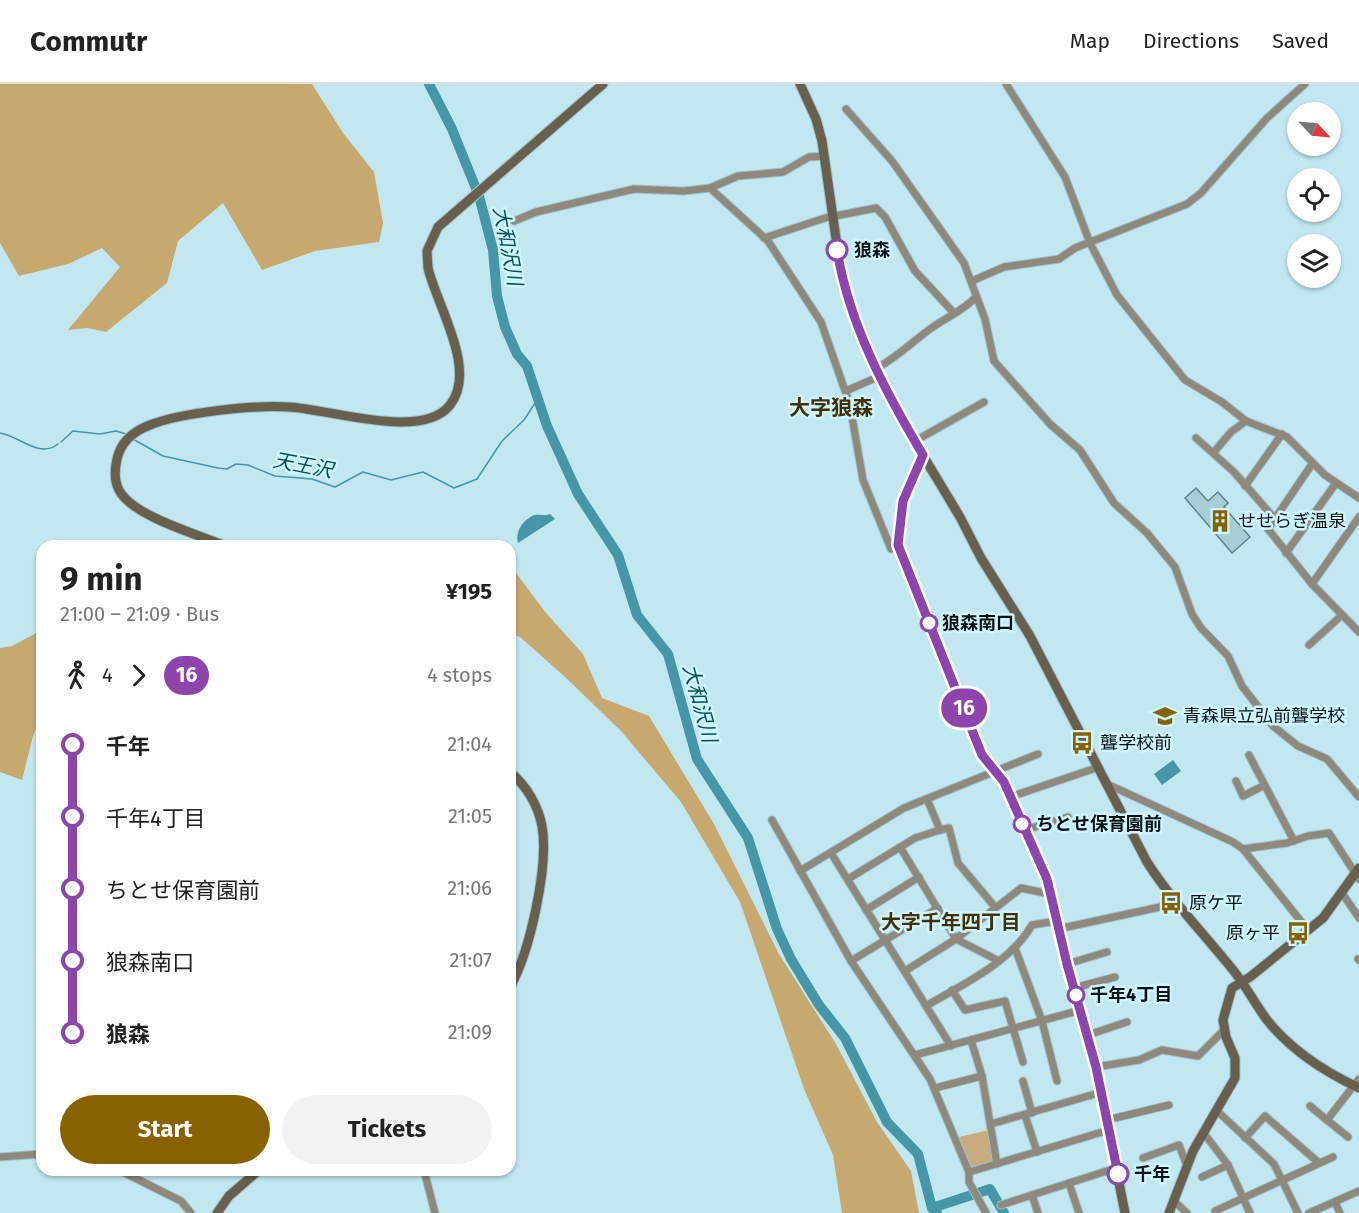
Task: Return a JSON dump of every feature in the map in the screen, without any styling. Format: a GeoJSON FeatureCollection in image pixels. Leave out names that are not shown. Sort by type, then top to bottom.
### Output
{"type":"FeatureCollection","features":[{"type":"Feature","properties":{"kind":"street"},"geometry":{"type":"LineString","coordinates":[[212,540],[154,516],[125,499],[118,489],[116,476],[118,454],[125,441],[154,423],[201,414],[266,407],[313,409],[412,423],[434,418],[443,413],[458,390],[460,370],[430,276],[427,251],[438,227],[603,84]]}},
{"type":"Feature","properties":{"kind":"street"},"geometry":{"type":"LineString","coordinates":[[800,84],[819,127],[832,218],[848,304],[895,409],[960,517],[981,558],[1020,618],[1147,862],[1171,897],[1241,981],[1269,1022],[1304,1055],[1331,1074],[1358,1084],[1327,1120]]}},
{"type":"Feature","properties":{"kind":"street"},"geometry":{"type":"LineString","coordinates":[[1005,84],[1065,177],[1090,243],[1120,299],[1185,380],[1222,402],[1246,421],[1282,434],[1312,464],[1359,498]]}},
{"type":"Feature","properties":{"kind":"street"},"geometry":{"type":"LineString","coordinates":[[972,281],[1004,267],[1059,259],[1075,248],[1187,204],[1201,193],[1267,118],[1305,84]]}},
{"type":"Feature","properties":{"kind":"street"},"geometry":{"type":"LineString","coordinates":[[846,109],[908,182],[964,263],[985,319],[994,361],[1050,424],[1080,450],[1114,503],[1147,533],[1175,567],[1196,621],[1228,656],[1242,686],[1273,726],[1298,746],[1327,759],[1359,797]]}},
{"type":"Feature","properties":{"kind":"street"},"geometry":{"type":"LineString","coordinates":[[514,221],[536,212],[634,189],[684,191],[710,188],[738,176],[783,172],[809,157],[824,156]]}},
{"type":"Feature","properties":{"kind":"street"},"geometry":{"type":"LineString","coordinates":[[710,188],[764,237],[816,313],[846,391],[863,480],[891,549],[898,545]]}},
{"type":"Feature","properties":{"kind":"street"},"geometry":{"type":"LineString","coordinates":[[764,237],[873,207],[881,211],[915,271],[954,313]]}},
{"type":"Feature","properties":{"kind":"street"},"geometry":{"type":"LineString","coordinates":[[846,391],[878,372],[976,297]]}},
{"type":"Feature","properties":{"kind":"street"},"geometry":{"type":"LineString","coordinates":[[915,441],[984,402]]}},
{"type":"Feature","properties":{"kind":"street"},"geometry":{"type":"LineString","coordinates":[[1214,452],[1231,432],[1246,421]]}},
{"type":"Feature","properties":{"kind":"street"},"geometry":{"type":"LineString","coordinates":[[1245,486],[1282,434]]}},
{"type":"Feature","properties":{"kind":"street"},"geometry":{"type":"LineString","coordinates":[[1196,438],[1214,452],[1275,519]]}},
{"type":"Feature","properties":{"kind":"street"},"geometry":{"type":"LineString","coordinates":[[923,455],[903,501],[898,545],[982,755],[997,770],[1047,879],[1067,964],[1102,1092],[1125,1213]]}},
{"type":"Feature","properties":{"kind":"street"},"geometry":{"type":"LineString","coordinates":[[1312,464],[1268,529],[1312,584],[1359,632]]}},
{"type":"Feature","properties":{"kind":"street"},"geometry":{"type":"LineString","coordinates":[[1286,553],[1336,483]]}},
{"type":"Feature","properties":{"kind":"street"},"geometry":{"type":"LineString","coordinates":[[1312,584],[1359,517]]}},
{"type":"Feature","properties":{"kind":"street"},"geometry":{"type":"LineString","coordinates":[[1309,645],[1341,616]]}},
{"type":"Feature","properties":{"kind":"street"},"geometry":{"type":"LineString","coordinates":[[800,871],[904,808],[1038,754]]}},
{"type":"Feature","properties":{"kind":"street"},"geometry":{"type":"LineString","coordinates":[[1248,755],[1294,841]]}},
{"type":"Feature","properties":{"kind":"street"},"geometry":{"type":"LineString","coordinates":[[1010,797],[1099,767]]}},
{"type":"Feature","properties":{"kind":"street"},"geometry":{"type":"LineString","coordinates":[[516,779],[533,800],[539,813],[544,840],[531,930],[516,975]]}},
{"type":"Feature","properties":{"kind":"street"},"geometry":{"type":"LineString","coordinates":[[1236,781],[1243,796],[1263,786]]}},
{"type":"Feature","properties":{"kind":"street"},"geometry":{"type":"LineString","coordinates":[[1107,784],[1213,831],[1243,849],[1308,930]]}},
{"type":"Feature","properties":{"kind":"street"},"geometry":{"type":"LineString","coordinates":[[927,799],[940,830]]}},
{"type":"Feature","properties":{"kind":"street"},"geometry":{"type":"LineString","coordinates":[[1025,830],[1068,817]]}},
{"type":"Feature","properties":{"kind":"street"},"geometry":{"type":"LineString","coordinates":[[772,820],[851,961],[935,1088],[969,1172],[969,1182],[986,1213]]}},
{"type":"Feature","properties":{"kind":"street"},"geometry":{"type":"LineString","coordinates":[[848,879],[915,838],[949,828],[958,863],[995,907]]}},
{"type":"Feature","properties":{"kind":"street"},"geometry":{"type":"LineString","coordinates":[[1169,1213],[1203,1132],[1236,1071],[1235,1058],[1224,1030],[1226,1000],[1234,984],[1250,977],[1331,910],[1358,874],[1329,833],[1243,849]]}},
{"type":"Feature","properties":{"kind":"street"},"geometry":{"type":"LineString","coordinates":[[900,847],[956,939],[999,961]]}},
{"type":"Feature","properties":{"kind":"street"},"geometry":{"type":"LineString","coordinates":[[831,854],[951,1046]]}},
{"type":"Feature","properties":{"kind":"street"},"geometry":{"type":"LineString","coordinates":[[866,910],[919,877]]}},
{"type":"Feature","properties":{"kind":"street"},"geometry":{"type":"LineString","coordinates":[[905,971],[956,939],[1021,888],[1050,894]]}},
{"type":"Feature","properties":{"kind":"street"},"geometry":{"type":"LineString","coordinates":[[1342,893],[1359,918]]}},
{"type":"Feature","properties":{"kind":"street"},"geometry":{"type":"LineString","coordinates":[[926,1006],[999,961],[1024,941],[1032,925],[1057,925],[1160,907],[1171,897]]}},
{"type":"Feature","properties":{"kind":"street"},"geometry":{"type":"LineString","coordinates":[[851,961],[938,908]]}},
{"type":"Feature","properties":{"kind":"street"},"geometry":{"type":"LineString","coordinates":[[1016,948],[1042,1021],[1058,1081]]}},
{"type":"Feature","properties":{"kind":"street"},"geometry":{"type":"LineString","coordinates":[[1067,964],[1107,952]]}},
{"type":"Feature","properties":{"kind":"street"},"geometry":{"type":"LineString","coordinates":[[1074,988],[1115,977]]}},
{"type":"Feature","properties":{"kind":"street"},"geometry":{"type":"LineString","coordinates":[[952,990],[965,1010],[1005,1000],[1023,1062]]}},
{"type":"Feature","properties":{"kind":"street"},"geometry":{"type":"LineString","coordinates":[[915,1055],[1081,1010]]}},
{"type":"Feature","properties":{"kind":"street"},"geometry":{"type":"LineString","coordinates":[[1088,1035],[1127,1022]]}},
{"type":"Feature","properties":{"kind":"street"},"geometry":{"type":"LineString","coordinates":[[1096,1067],[1139,1060],[1162,1050],[1198,1056],[1224,1030]]}},
{"type":"Feature","properties":{"kind":"street"},"geometry":{"type":"LineString","coordinates":[[971,1040],[982,1076],[997,1164]]}},
{"type":"Feature","properties":{"kind":"street"},"geometry":{"type":"LineString","coordinates":[[935,1088],[982,1076]]}},
{"type":"Feature","properties":{"kind":"street"},"geometry":{"type":"LineString","coordinates":[[1023,1081],[1036,1152]]}},
{"type":"Feature","properties":{"kind":"street"},"geometry":{"type":"LineString","coordinates":[[991,1124],[1102,1092]]}},
{"type":"Feature","properties":{"kind":"street"},"geometry":{"type":"LineString","coordinates":[[969,1172],[1036,1152],[1169,1105]]}},
{"type":"Feature","properties":{"kind":"street"},"geometry":{"type":"LineString","coordinates":[[1310,1106],[1348,1137]]}},
{"type":"Feature","properties":{"kind":"street"},"geometry":{"type":"LineString","coordinates":[[1216,1110],[1274,1164],[1284,1179],[1298,1213]]}},
{"type":"Feature","properties":{"kind":"street"},"geometry":{"type":"LineString","coordinates":[[1245,1138],[1265,1116],[1319,1163]]}},
{"type":"Feature","properties":{"kind":"street"},"geometry":{"type":"LineString","coordinates":[[1203,1132],[1228,1165],[1250,1213]]}},
{"type":"Feature","properties":{"kind":"street"},"geometry":{"type":"LineString","coordinates":[[1143,1158],[1179,1145],[1187,1166]]}},
{"type":"Feature","properties":{"kind":"street"},"geometry":{"type":"LineString","coordinates":[[0,1157],[36,1154]]}},
{"type":"Feature","properties":{"kind":"street"},"geometry":{"type":"LineString","coordinates":[[1215,1211],[1333,1157]]}},
{"type":"Feature","properties":{"kind":"street"},"geometry":{"type":"LineString","coordinates":[[1202,1177],[1228,1165]]}},
{"type":"Feature","properties":{"kind":"street"},"geometry":{"type":"LineString","coordinates":[[1001,1205],[1116,1168]]}},
{"type":"Feature","properties":{"kind":"street"},"geometry":{"type":"LineString","coordinates":[[131,1176],[181,1201],[191,1213]]}},
{"type":"Feature","properties":{"kind":"street"},"geometry":{"type":"LineString","coordinates":[[217,1213],[229,1196],[253,1176]]}},
{"type":"Feature","properties":{"kind":"street"},"geometry":{"type":"LineString","coordinates":[[426,1176],[435,1213]]}},
{"type":"Feature","properties":{"kind":"street"},"geometry":{"type":"LineString","coordinates":[[1069,1183],[1079,1213]]}},
{"type":"Feature","properties":{"kind":"street"},"geometry":{"type":"LineString","coordinates":[[1309,1213],[1359,1191]]}},
{"type":"Feature","properties":{"kind":"street"},"geometry":{"type":"LineString","coordinates":[[1032,1195],[1038,1213]]}},
{"type":"Feature","properties":{"kind":"street"},"geometry":{"type":"LineString","coordinates":[[1174,1201],[1187,1213]]}},
{"type":"Feature","properties":{"kind":"street"},"geometry":{"type":"LineString","coordinates":[[1335,1202],[1340,1213]]}},
{"type":"Feature","properties":{"kind":"shaded area"},"geometry":{"type":"Polygon","coordinates":[[[0,84],[312,84],[343,133],[374,172],[383,223],[379,242],[315,251],[262,270],[223,203],[178,241],[167,283],[106,332],[87,328],[68,330],[120,267],[102,248],[68,264],[19,276],[0,243],[0,84]]]}},
{"type":"Feature","properties":{"kind":"shaded area"},"geometry":{"type":"Polygon","coordinates":[[[516,573],[546,613],[583,654],[602,698],[649,716],[714,824],[779,954],[836,1044],[877,1122],[911,1171],[919,1213],[842,1213],[833,1155],[804,1089],[740,902],[681,802],[621,731],[516,635],[516,573]]]}},
{"type":"Feature","properties":{"kind":"shaded area"},"geometry":{"type":"Polygon","coordinates":[[[36,633],[36,729],[22,780],[0,772],[0,648],[12,646],[36,633]]]}},
{"type":"Feature","properties":{"kind":"shaded area"},"geometry":{"type":"Polygon","coordinates":[[[989,1130],[994,1159],[992,1164],[976,1168],[971,1166],[959,1137],[989,1130]]]}},
{"type":"Feature","properties":{"kind":"water"},"geometry":{"type":"Polygon","coordinates":[[[550,514],[555,519],[518,543],[519,530],[526,520],[534,515],[550,514]]]}},
{"type":"Feature","properties":{"kind":"water"},"geometry":{"type":"Polygon","coordinates":[[[1173,760],[1181,771],[1162,785],[1154,774],[1173,760]]]}},
{"type":"Feature","properties":{"kind":"building","name":"せせらぎ温泉"},"geometry":{"type":"Polygon","coordinates":[[[1196,488],[1208,501],[1218,492],[1228,503],[1224,507],[1250,537],[1232,553],[1185,498],[1196,488]]]}},
{"type":"Feature","properties":{"kind":"waterway","name":"大和沢川"},"geometry":{"type":"LineString","coordinates":[[429,84],[452,129],[479,196],[493,250],[497,296],[505,327],[517,354],[527,366],[547,426],[578,494],[618,555],[637,615],[668,654],[697,759],[748,838],[777,929],[791,959],[819,1005],[845,1038],[887,1122],[918,1154],[932,1208],[937,1213]]}},
{"type":"Feature","properties":{"kind":"waterway","name":"天王沢"},"geometry":{"type":"LineString","coordinates":[[133,439],[163,456],[227,469],[236,464],[248,465],[275,476],[312,479],[335,487],[363,472],[391,480],[423,472],[454,488],[477,479],[502,441],[524,420],[537,400]]}},
{"type":"Feature","properties":{"kind":"waterway","name":"天王沢"},"geometry":{"type":"LineString","coordinates":[[61,442],[73,431],[100,434],[116,431],[126,434]]}},
{"type":"Feature","properties":{"kind":"waterway","name":"天王沢"},"geometry":{"type":"LineString","coordinates":[[0,433],[37,448],[51,448],[58,444]]}},
{"type":"Feature","properties":{"kind":"waterway"},"geometry":{"type":"LineString","coordinates":[[932,1208],[990,1189],[1004,1213]]}},
{"type":"Feature","properties":{"kind":"bus line","name":"16"},"geometry":{"type":"LineString","coordinates":[[837,250],[848,304],[895,409],[923,455],[903,501],[898,545],[982,755],[997,770],[1004,782],[1047,879],[1067,964],[1096,1067],[1118,1174]]}},
{"type":"Feature","properties":{"kind":"place","name":"狼森"},"geometry":{"type":"Point","coordinates":[837,250]}},
{"type":"Feature","properties":{"kind":"place","name":"せせらぎ温泉"},"geometry":{"type":"Point","coordinates":[1220,521]}},
{"type":"Feature","properties":{"kind":"place","name":"狼森南口"},"geometry":{"type":"Point","coordinates":[929,623]}},
{"type":"Feature","properties":{"kind":"place","name":"青森県立弘前聾学校"},"geometry":{"type":"Point","coordinates":[1165,716]}},
{"type":"Feature","properties":{"kind":"place","name":"聾学校前"},"geometry":{"type":"Point","coordinates":[1082,743]}},
{"type":"Feature","properties":{"kind":"place","name":"ちとせ保育園前"},"geometry":{"type":"Point","coordinates":[1022,824]}},
{"type":"Feature","properties":{"kind":"place","name":"原ケ平"},"geometry":{"type":"Point","coordinates":[1171,903]}},
{"type":"Feature","properties":{"kind":"place","name":"原ヶ平"},"geometry":{"type":"Point","coordinates":[1298,933]}},
{"type":"Feature","properties":{"kind":"place","name":"千年4丁目"},"geometry":{"type":"Point","coordinates":[1076,995]}},
{"type":"Feature","properties":{"kind":"place","name":"千年"},"geometry":{"type":"Point","coordinates":[1118,1174]}},
{"type":"Feature","properties":{"kind":"district","name":"大字狼森"},"geometry":{"type":"Point","coordinates":[831,408]}},
{"type":"Feature","properties":{"kind":"district","name":"大字千年四丁目"},"geometry":{"type":"Point","coordinates":[951,922]}}]}
